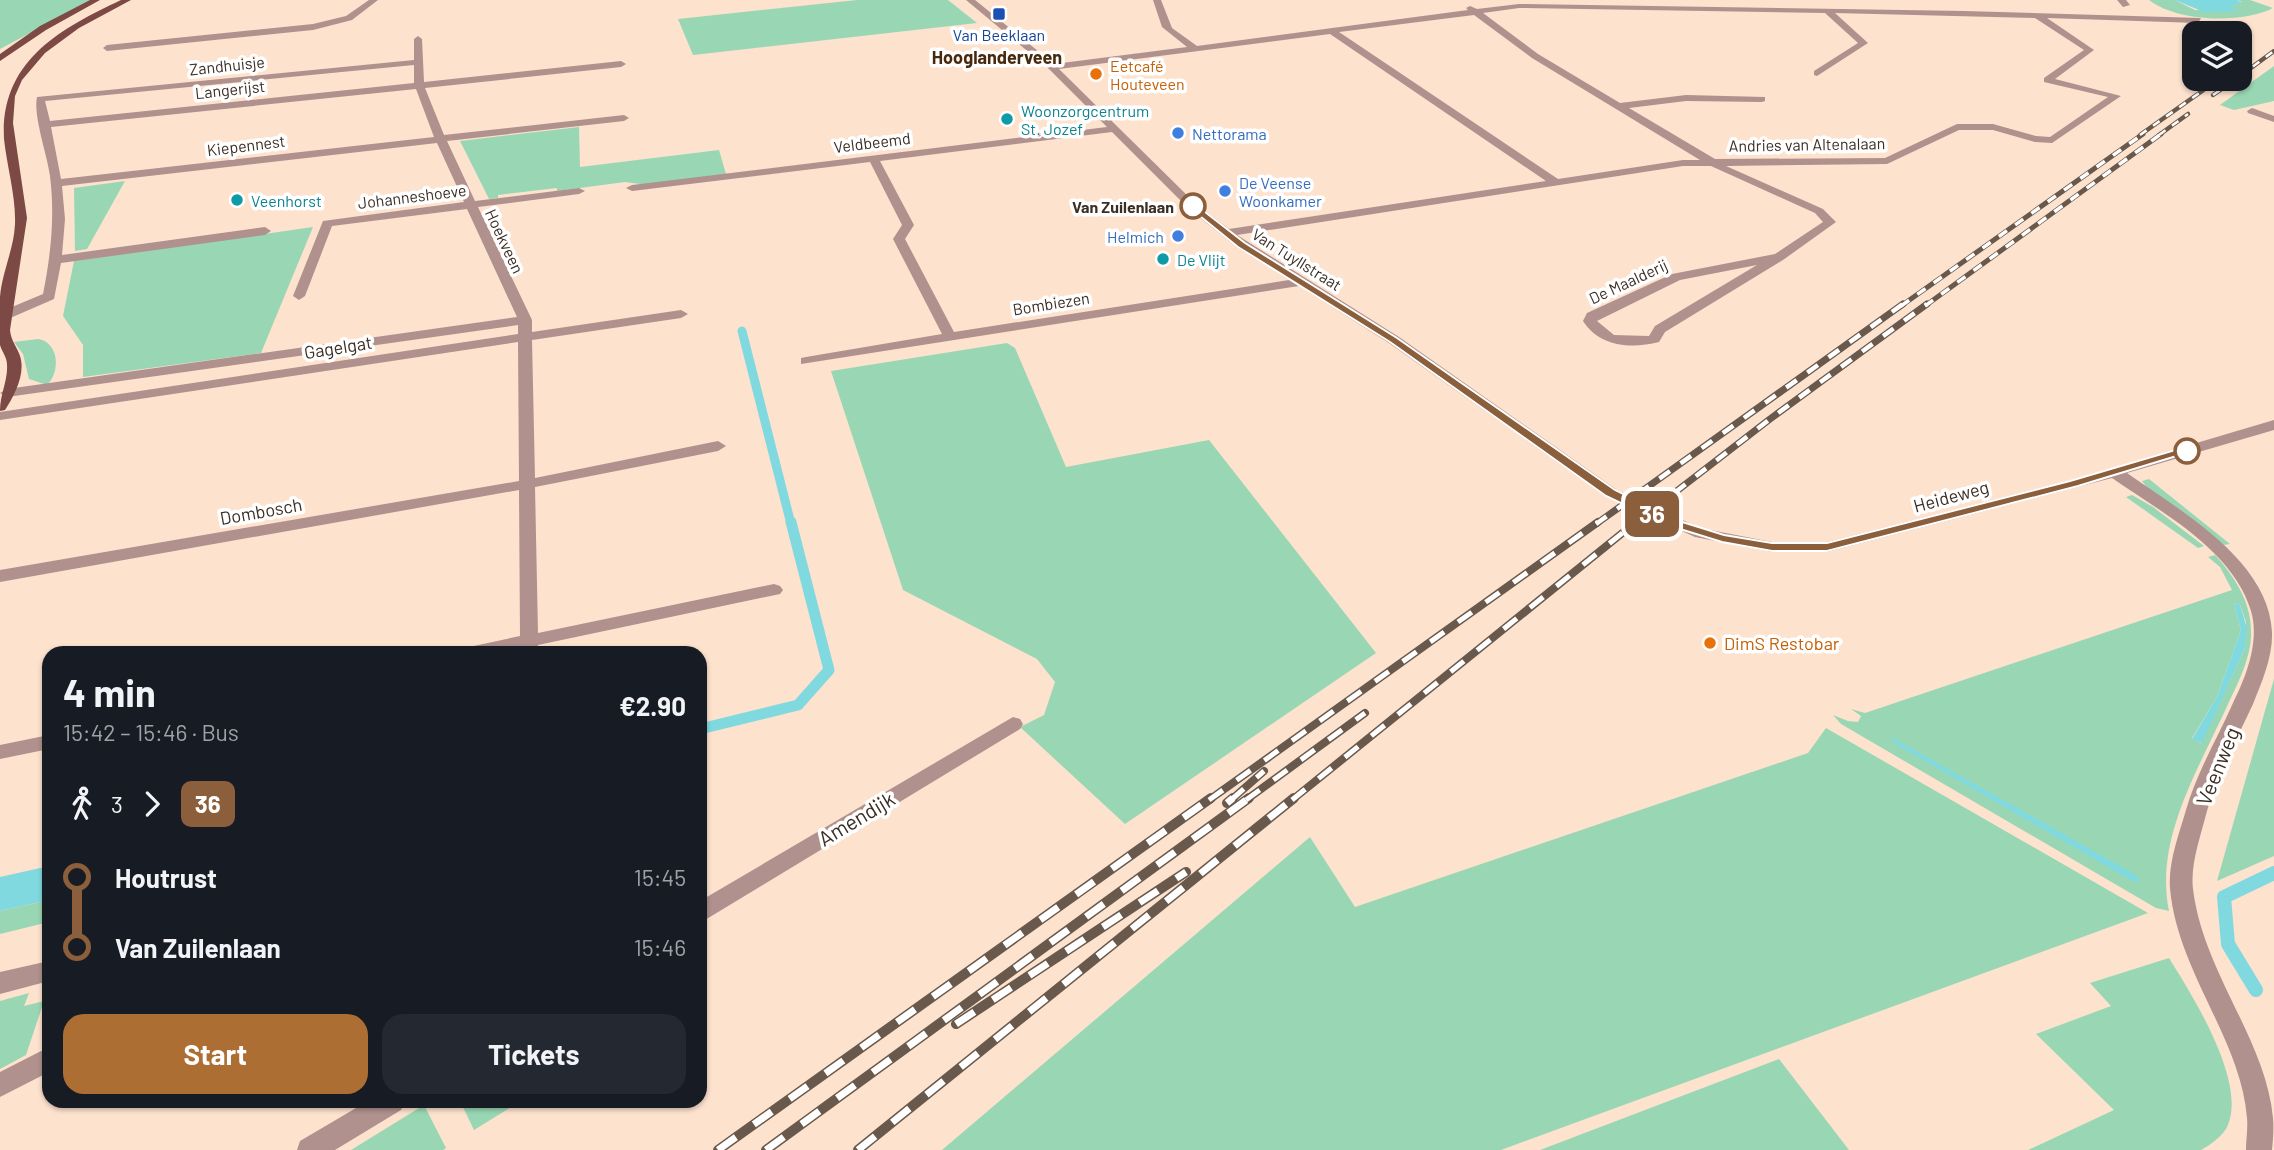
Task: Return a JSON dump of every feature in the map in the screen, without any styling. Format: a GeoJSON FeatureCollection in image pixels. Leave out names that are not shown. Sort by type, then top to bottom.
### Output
{"type":"FeatureCollection","features":[{"type":"Feature","properties":{"kind":"main road"},"geometry":{"type":"LineString","coordinates":[[0,58],[43,28],[96,0]]}},
{"type":"Feature","properties":{"kind":"main road"},"geometry":{"type":"LineString","coordinates":[[3,400],[7,369],[13,357],[2,341],[3,316],[18,251],[21,219],[3,115],[10,96],[27,68],[38,56],[68,32],[127,0]]}},
{"type":"Feature","properties":{"kind":"street"},"geometry":{"type":"LineString","coordinates":[[107,48],[313,27],[349,18],[374,0]]}},
{"type":"Feature","properties":{"kind":"street","name":"Van Tuyllstraat"},"geometry":{"type":"LineString","coordinates":[[970,0],[1052,67],[1193,206],[1226,233],[1394,340],[1596,483],[1637,507]]}},
{"type":"Feature","properties":{"kind":"street"},"geometry":{"type":"LineString","coordinates":[[1157,0],[1162,23],[1195,48]]}},
{"type":"Feature","properties":{"kind":"street"},"geometry":{"type":"LineString","coordinates":[[1459,0],[1535,56],[1711,160]]}},
{"type":"Feature","properties":{"kind":"street"},"geometry":{"type":"LineString","coordinates":[[1754,0],[1766,10]]}},
{"type":"Feature","properties":{"kind":"street"},"geometry":{"type":"LineString","coordinates":[[1948,2],[1964,13]]}},
{"type":"Feature","properties":{"kind":"street"},"geometry":{"type":"LineString","coordinates":[[2107,5],[2124,2]]}},
{"type":"Feature","properties":{"kind":"street"},"geometry":{"type":"LineString","coordinates":[[1052,67],[1519,6],[1964,13],[2198,20]]}},
{"type":"Feature","properties":{"kind":"street"},"geometry":{"type":"LineString","coordinates":[[1817,73],[1864,43],[1827,11]]}},
{"type":"Feature","properties":{"kind":"street","name":"Andries van Altenalaan"},"geometry":{"type":"LineString","coordinates":[[1711,160],[1886,161],[1957,127],[1993,127],[2035,139],[2052,140],[2116,96],[2048,80],[2090,50],[2037,15]]}},
{"type":"Feature","properties":{"kind":"street"},"geometry":{"type":"LineString","coordinates":[[1330,30],[1555,182]]}},
{"type":"Feature","properties":{"kind":"street","name":"Hoekveen"},"geometry":{"type":"LineString","coordinates":[[418,39],[419,84],[440,138],[525,320],[529,646]]}},
{"type":"Feature","properties":{"kind":"street","name":"Zandhuisje"},"geometry":{"type":"LineString","coordinates":[[45,125],[40,99],[417,62]]}},
{"type":"Feature","properties":{"kind":"street","name":"Langerijst"},"geometry":{"type":"LineString","coordinates":[[45,125],[621,64]]}},
{"type":"Feature","properties":{"kind":"street"},"geometry":{"type":"LineString","coordinates":[[1619,106],[1686,98],[1762,99]]}},
{"type":"Feature","properties":{"kind":"street"},"geometry":{"type":"LineString","coordinates":[[2252,111],[2274,119]]}},
{"type":"Feature","properties":{"kind":"street","name":"Kiepennest"},"geometry":{"type":"LineString","coordinates":[[56,183],[624,117]]}},
{"type":"Feature","properties":{"kind":"street"},"geometry":{"type":"LineString","coordinates":[[3,316],[49,296],[56,260],[59,219],[56,183],[45,125]]}},
{"type":"Feature","properties":{"kind":"street","name":"Veldbeemd"},"geometry":{"type":"LineString","coordinates":[[632,188],[1115,129]]}},
{"type":"Feature","properties":{"kind":"street"},"geometry":{"type":"LineString","coordinates":[[873,158],[908,225],[899,239],[950,337]]}},
{"type":"Feature","properties":{"kind":"street"},"geometry":{"type":"LineString","coordinates":[[1226,233],[1711,160]]}},
{"type":"Feature","properties":{"kind":"street","name":"De Maalderij"},"geometry":{"type":"LineString","coordinates":[[1711,160],[1827,217],[1830,222],[1779,257],[1660,328],[1654,339],[1626,342],[1612,339],[1593,328],[1590,321],[1592,316],[1676,277],[1779,257]]}},
{"type":"Feature","properties":{"kind":"street","name":"Johanneshoeve"},"geometry":{"type":"LineString","coordinates":[[299,296],[327,223],[579,191]]}},
{"type":"Feature","properties":{"kind":"street"},"geometry":{"type":"LineString","coordinates":[[56,260],[265,231]]}},
{"type":"Feature","properties":{"kind":"street","name":"Bombiezen"},"geometry":{"type":"LineString","coordinates":[[806,361],[1301,282]]}},
{"type":"Feature","properties":{"kind":"street","name":"Gagelgat"},"geometry":{"type":"LineString","coordinates":[[0,416],[681,314]]}},
{"type":"Feature","properties":{"kind":"street","name":"Gagelgat"},"geometry":{"type":"LineString","coordinates":[[3,400],[56,388],[525,320]]}},
{"type":"Feature","properties":{"kind":"street","name":"Heideweg"},"geometry":{"type":"LineString","coordinates":[[1637,507],[1695,531],[1772,547],[1811,548],[1845,544],[2114,472],[2274,425]]}},
{"type":"Feature","properties":{"kind":"street","name":"Dombosch"},"geometry":{"type":"LineString","coordinates":[[0,576],[528,484],[718,446]]}},
{"type":"Feature","properties":{"kind":"street","name":"Veenweg"},"geometry":{"type":"LineString","coordinates":[[2114,472],[2223,553],[2243,576],[2261,613],[2265,629],[2260,661],[2202,791],[2181,882],[2188,924],[2205,962],[2250,1040],[2264,1075],[2269,1105],[2266,1138],[2259,1150]]}},
{"type":"Feature","properties":{"kind":"street"},"geometry":{"type":"LineString","coordinates":[[529,646],[774,590]]}},
{"type":"Feature","properties":{"kind":"street","name":"Amendijk"},"geometry":{"type":"LineString","coordinates":[[707,909],[1013,724]]}},
{"type":"Feature","properties":{"kind":"street"},"geometry":{"type":"LineString","coordinates":[[0,752],[42,743]]}},
{"type":"Feature","properties":{"kind":"street"},"geometry":{"type":"LineString","coordinates":[[0,983],[42,973]]}},
{"type":"Feature","properties":{"kind":"street"},"geometry":{"type":"LineString","coordinates":[[0,1085],[42,1063]]}},
{"type":"Feature","properties":{"kind":"street"},"geometry":{"type":"LineString","coordinates":[[310,1150],[380,1108]]}},
{"type":"Feature","properties":{"kind":"green space"},"geometry":{"type":"Polygon","coordinates":[[[0,0],[92,0],[0,49],[0,0]]]}},
{"type":"Feature","properties":{"kind":"green space"},"geometry":{"type":"Polygon","coordinates":[[[857,0],[948,0],[977,23],[693,55],[678,19],[857,0]]]}},
{"type":"Feature","properties":{"kind":"green space"},"geometry":{"type":"Polygon","coordinates":[[[2149,0],[2175,0],[2195,10],[2237,10],[2230,6],[2242,2],[2237,0],[2250,0],[2273,8],[2245,17],[2210,18],[2176,13],[2149,0]]]}},
{"type":"Feature","properties":{"kind":"green space"},"geometry":{"type":"Polygon","coordinates":[[[2274,66],[2274,101],[2234,110],[2220,105],[2239,91],[2252,91],[2252,82],[2274,66]]]}},
{"type":"Feature","properties":{"kind":"green space"},"geometry":{"type":"Polygon","coordinates":[[[579,127],[580,167],[719,150],[726,174],[647,185],[625,182],[557,191],[557,188],[498,195],[498,198],[489,199],[460,141],[579,127]]]}},
{"type":"Feature","properties":{"kind":"green space"},"geometry":{"type":"Polygon","coordinates":[[[125,181],[87,249],[75,251],[74,188],[125,181]]]}},
{"type":"Feature","properties":{"kind":"green space"},"geometry":{"type":"Polygon","coordinates":[[[313,227],[261,353],[83,377],[83,345],[63,316],[74,261],[313,227]]]}},
{"type":"Feature","properties":{"kind":"green space"},"geometry":{"type":"Polygon","coordinates":[[[38,339],[50,346],[56,358],[54,373],[47,385],[29,379],[23,354],[14,342],[38,339]]]}},
{"type":"Feature","properties":{"kind":"green space"},"geometry":{"type":"Polygon","coordinates":[[[1007,343],[1015,348],[1066,467],[1209,440],[1376,653],[1125,824],[1020,727],[1044,715],[1055,682],[1037,659],[903,590],[831,371],[1007,343]]]}},
{"type":"Feature","properties":{"kind":"green space"},"geometry":{"type":"Polygon","coordinates":[[[2149,479],[2230,544],[2223,545],[2148,489],[2142,481],[2149,479]]]}},
{"type":"Feature","properties":{"kind":"green space"},"geometry":{"type":"Polygon","coordinates":[[[2132,495],[2153,507],[2204,546],[2198,548],[2126,497],[2132,495]]]}},
{"type":"Feature","properties":{"kind":"green space"},"geometry":{"type":"Polygon","coordinates":[[[2215,555],[2245,599],[2251,640],[2241,677],[2193,777],[2174,830],[2166,884],[2169,911],[2156,908],[1841,724],[1833,715],[1858,722],[1861,716],[1851,709],[1865,713],[2232,590],[2220,567],[2208,557],[2215,555]],[[2234,603],[2241,630],[2217,697],[2192,738],[2201,743],[2245,648],[2246,622],[2240,605],[2234,603]]]}},
{"type":"Feature","properties":{"kind":"green space"},"geometry":{"type":"Polygon","coordinates":[[[2274,679],[2274,856],[2217,881],[2274,679]]]}},
{"type":"Feature","properties":{"kind":"green space"},"geometry":{"type":"Polygon","coordinates":[[[1826,728],[2148,913],[1501,1150],[942,1150],[1310,837],[1355,907],[1808,753],[1826,728]]]}},
{"type":"Feature","properties":{"kind":"green space"},"geometry":{"type":"Polygon","coordinates":[[[42,902],[42,924],[0,934],[0,911],[42,902]]]}},
{"type":"Feature","properties":{"kind":"green space"},"geometry":{"type":"Polygon","coordinates":[[[2169,958],[2203,1017],[2225,1066],[2231,1111],[2226,1129],[2215,1141],[2201,1150],[2028,1150],[2114,1110],[2036,1034],[2111,1006],[2090,983],[2169,958]]]}},
{"type":"Feature","properties":{"kind":"green space"},"geometry":{"type":"Polygon","coordinates":[[[29,993],[24,1006],[42,1002],[42,1007],[26,1055],[0,1069],[0,1001],[29,993]]]}},
{"type":"Feature","properties":{"kind":"green space"},"geometry":{"type":"Polygon","coordinates":[[[1779,1059],[1849,1150],[1540,1150],[1779,1059]]]}},
{"type":"Feature","properties":{"kind":"green space"},"geometry":{"type":"Polygon","coordinates":[[[419,1108],[426,1108],[446,1148],[443,1150],[351,1150],[419,1108]]]}},
{"type":"Feature","properties":{"kind":"green space"},"geometry":{"type":"Polygon","coordinates":[[[463,1108],[510,1108],[474,1130],[463,1108]]]}},
{"type":"Feature","properties":{"kind":"water"},"geometry":{"type":"Polygon","coordinates":[[[2175,0],[2237,0],[2242,3],[2231,6],[2239,11],[2204,12],[2175,0]]]}},
{"type":"Feature","properties":{"kind":"water"},"geometry":{"type":"Polygon","coordinates":[[[2234,603],[2240,605],[2247,628],[2245,648],[2202,743],[2192,739],[2217,697],[2241,630],[2234,603]]]}},
{"type":"Feature","properties":{"kind":"water"},"geometry":{"type":"Polygon","coordinates":[[[1891,739],[2136,875],[2140,881],[2129,879],[1894,743],[1891,739]]]}},
{"type":"Feature","properties":{"kind":"water"},"geometry":{"type":"Polygon","coordinates":[[[42,868],[42,902],[0,911],[0,877],[42,868]]]}},
{"type":"Feature","properties":{"kind":"waterway"},"geometry":{"type":"LineString","coordinates":[[742,331],[791,524]]}},
{"type":"Feature","properties":{"kind":"waterway"},"geometry":{"type":"LineString","coordinates":[[707,727],[798,705],[829,670],[791,522]]}},
{"type":"Feature","properties":{"kind":"waterway"},"geometry":{"type":"LineString","coordinates":[[2256,990],[2228,944],[2224,897],[2274,873]]}},
{"type":"Feature","properties":{"kind":"railway"},"geometry":{"type":"LineString","coordinates":[[2252,67],[2274,51]]}},
{"type":"Feature","properties":{"kind":"railway"},"geometry":{"type":"LineString","coordinates":[[2140,135],[2202,91]]}},
{"type":"Feature","properties":{"kind":"railway"},"geometry":{"type":"LineString","coordinates":[[2213,95],[2219,91]]}},
{"type":"Feature","properties":{"kind":"railway"},"geometry":{"type":"LineString","coordinates":[[2159,135],[2188,114]]}},
{"type":"Feature","properties":{"kind":"railway"},"geometry":{"type":"LineString","coordinates":[[1901,306],[2143,134]]}},
{"type":"Feature","properties":{"kind":"railway"},"geometry":{"type":"LineString","coordinates":[[1925,306],[2161,134]]}},
{"type":"Feature","properties":{"kind":"railway"},"geometry":{"type":"LineString","coordinates":[[1596,524],[1903,304]]}},
{"type":"Feature","properties":{"kind":"railway"},"geometry":{"type":"LineString","coordinates":[[1634,524],[1770,419],[1927,304]]}},
{"type":"Feature","properties":{"kind":"railway"},"geometry":{"type":"LineString","coordinates":[[1209,800],[1598,522]]}},
{"type":"Feature","properties":{"kind":"railway"},"geometry":{"type":"LineString","coordinates":[[1292,800],[1636,522]]}},
{"type":"Feature","properties":{"kind":"railway"},"geometry":{"type":"LineString","coordinates":[[1246,800],[1365,713]]}},
{"type":"Feature","properties":{"kind":"railway"},"geometry":{"type":"LineString","coordinates":[[1231,800],[1264,771]]}},
{"type":"Feature","properties":{"kind":"railway"},"geometry":{"type":"LineString","coordinates":[[718,1150],[1211,798]]}},
{"type":"Feature","properties":{"kind":"railway"},"geometry":{"type":"LineString","coordinates":[[1227,803],[1233,798]]}},
{"type":"Feature","properties":{"kind":"railway"},"geometry":{"type":"LineString","coordinates":[[766,1150],[1249,798]]}},
{"type":"Feature","properties":{"kind":"railway"},"geometry":{"type":"LineString","coordinates":[[858,1150],[1294,798]]}},
{"type":"Feature","properties":{"kind":"railway"},"geometry":{"type":"LineString","coordinates":[[956,1024],[1186,872]]}},
{"type":"Feature","properties":{"kind":"bus line","name":"36"},"geometry":{"type":"LineString","coordinates":[[1193,206],[1258,256],[1394,340],[1611,493],[1671,522],[1722,538],[1795,549],[1845,544],[2074,484],[2187,451]]}},
{"type":"Feature","properties":{"kind":"place","name":"Van Beeklaan"},"geometry":{"type":"Point","coordinates":[999,14]}},
{"type":"Feature","properties":{"kind":"place","name":"Eetcafé Houteveen"},"geometry":{"type":"Point","coordinates":[1096,74]}},
{"type":"Feature","properties":{"kind":"place","name":"Woonzorgcentrum St. Jozef"},"geometry":{"type":"Point","coordinates":[1007,119]}},
{"type":"Feature","properties":{"kind":"place","name":"Nettorama"},"geometry":{"type":"Point","coordinates":[1178,133]}},
{"type":"Feature","properties":{"kind":"place","name":"De Veense Woonkamer"},"geometry":{"type":"Point","coordinates":[1225,191]}},
{"type":"Feature","properties":{"kind":"place","name":"Veenhorst"},"geometry":{"type":"Point","coordinates":[237,200]}},
{"type":"Feature","properties":{"kind":"place","name":"Van Zuilenlaan"},"geometry":{"type":"Point","coordinates":[1193,206]}},
{"type":"Feature","properties":{"kind":"place","name":"Helmich"},"geometry":{"type":"Point","coordinates":[1178,236]}},
{"type":"Feature","properties":{"kind":"place","name":"De Vlijt"},"geometry":{"type":"Point","coordinates":[1163,259]}},
{"type":"Feature","properties":{"kind":"place","name":"DimS Restobar"},"geometry":{"type":"Point","coordinates":[1710,643]}},
{"type":"Feature","properties":{"kind":"district","name":"Hooglanderveen"},"geometry":{"type":"Point","coordinates":[997,57]}}]}
